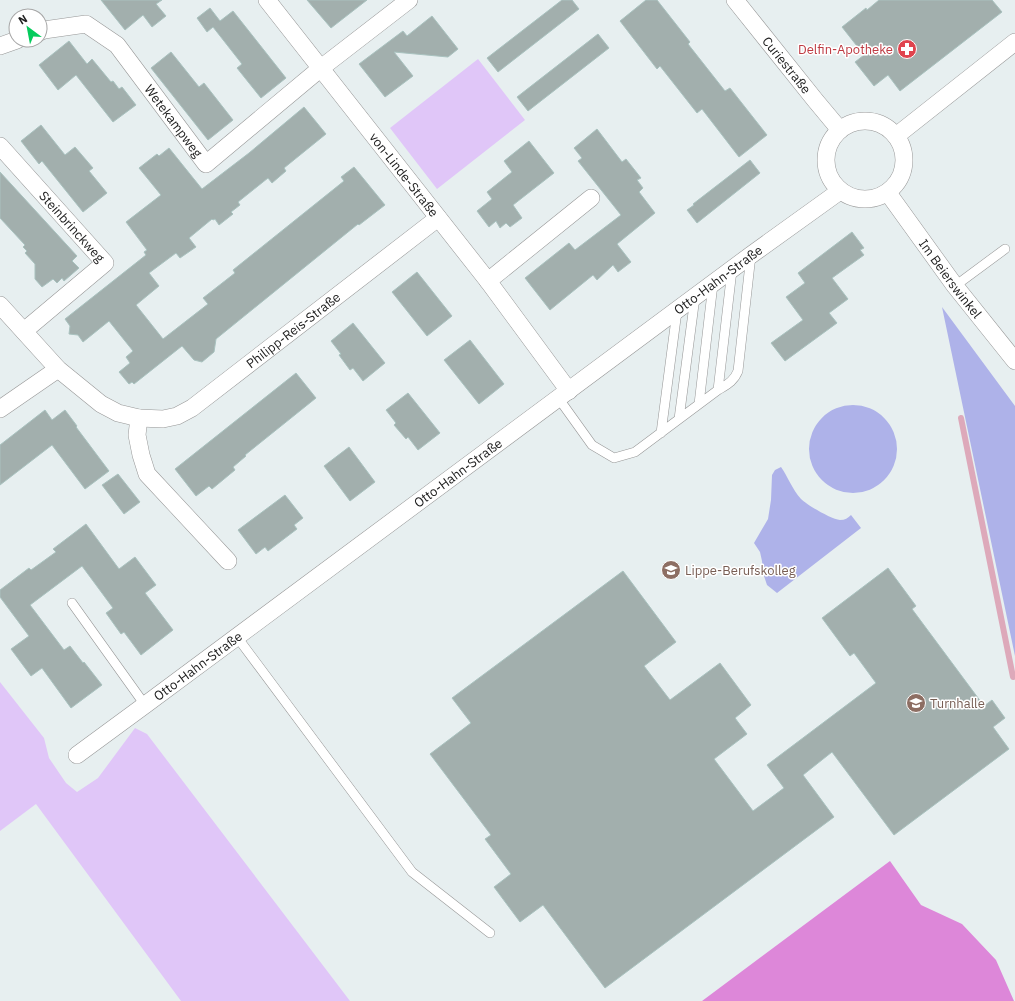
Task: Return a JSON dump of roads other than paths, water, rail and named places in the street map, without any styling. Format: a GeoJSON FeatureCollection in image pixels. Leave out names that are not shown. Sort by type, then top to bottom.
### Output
{"type":"FeatureCollection","features":[{"type":"Feature","properties":{"kind":"street","name":"von-Linde-Straße"},"geometry":{"type":"LineString","coordinates":[[268,0],[488,281],[564,395]]}},
{"type":"Feature","properties":{"kind":"street"},"geometry":{"type":"LineString","coordinates":[[321,68],[409,0]]}},
{"type":"Feature","properties":{"kind":"street","name":"Curiestraße"},"geometry":{"type":"LineString","coordinates":[[735,0],[840,130]]}},
{"type":"Feature","properties":{"kind":"street","name":"Wetekampweg"},"geometry":{"type":"LineString","coordinates":[[48,29],[86,24],[117,45],[206,164],[321,68]]}},
{"type":"Feature","properties":{"kind":"street"},"geometry":{"type":"LineString","coordinates":[[896,136],[1015,42]]}},
{"type":"Feature","properties":{"kind":"street"},"geometry":{"type":"LineString","coordinates":[[863,121],[875,122],[887,127],[896,136],[902,146],[904,158],[903,171],[898,182],[888,193],[871,200],[860,200],[849,197],[832,183],[827,172],[825,160],[827,149],[832,138],[840,130],[851,123],[863,121]]}},
{"type":"Feature","properties":{"kind":"street","name":"Steinbrinckweg"},"geometry":{"type":"LineString","coordinates":[[0,146],[105,263],[24,331]]}},
{"type":"Feature","properties":{"kind":"street","name":"Otto-Hahn-Straße"},"geometry":{"type":"LineString","coordinates":[[77,755],[714,284],[751,255],[840,191]]}},
{"type":"Feature","properties":{"kind":"street","name":"Im Beierswinkel"},"geometry":{"type":"LineString","coordinates":[[888,193],[955,286],[1015,361]]}},
{"type":"Feature","properties":{"kind":"street"},"geometry":{"type":"LineString","coordinates":[[488,281],[591,198]]}},
{"type":"Feature","properties":{"kind":"street","name":"Philipp-Reis-Straße"},"geometry":{"type":"LineString","coordinates":[[0,305],[58,369],[101,404],[118,413],[139,418],[163,419],[178,416],[192,408],[438,218]]}},
{"type":"Feature","properties":{"kind":"street"},"geometry":{"type":"LineString","coordinates":[[0,409],[58,369]]}},
{"type":"Feature","properties":{"kind":"street"},"geometry":{"type":"LineString","coordinates":[[139,418],[137,435],[140,455],[147,474],[228,561]]}},
{"type":"Feature","properties":{"kind":"lane"},"geometry":{"type":"LineString","coordinates":[[955,286],[1005,249]]}},
{"type":"Feature","properties":{"kind":"lane"},"geometry":{"type":"LineString","coordinates":[[564,395],[592,445],[614,458],[635,452],[731,382],[738,371],[751,255]]}},
{"type":"Feature","properties":{"kind":"lane"},"geometry":{"type":"LineString","coordinates":[[718,390],[732,270]]}},
{"type":"Feature","properties":{"kind":"lane"},"geometry":{"type":"LineString","coordinates":[[699,404],[714,284]]}},
{"type":"Feature","properties":{"kind":"lane"},"geometry":{"type":"LineString","coordinates":[[679,419],[695,297]]}},
{"type":"Feature","properties":{"kind":"lane"},"geometry":{"type":"LineString","coordinates":[[661,433],[677,311]]}},
{"type":"Feature","properties":{"kind":"lane"},"geometry":{"type":"LineString","coordinates":[[72,603],[145,705]]}},
{"type":"Feature","properties":{"kind":"lane"},"geometry":{"type":"LineString","coordinates":[[237,637],[412,872],[490,933]]}},
{"type":"Feature","properties":{"kind":"waterway"},"geometry":{"type":"LineString","coordinates":[[961,418],[1013,677]]}},
{"type":"Feature","properties":{"kind":"place","name":"Delfin-Apotheke"},"geometry":{"type":"Point","coordinates":[907,49]}},
{"type":"Feature","properties":{"kind":"place","name":"Lippe-Berufskolleg"},"geometry":{"type":"Point","coordinates":[671,570]}},
{"type":"Feature","properties":{"kind":"place","name":"Turnhalle"},"geometry":{"type":"Point","coordinates":[916,703]}}]}
